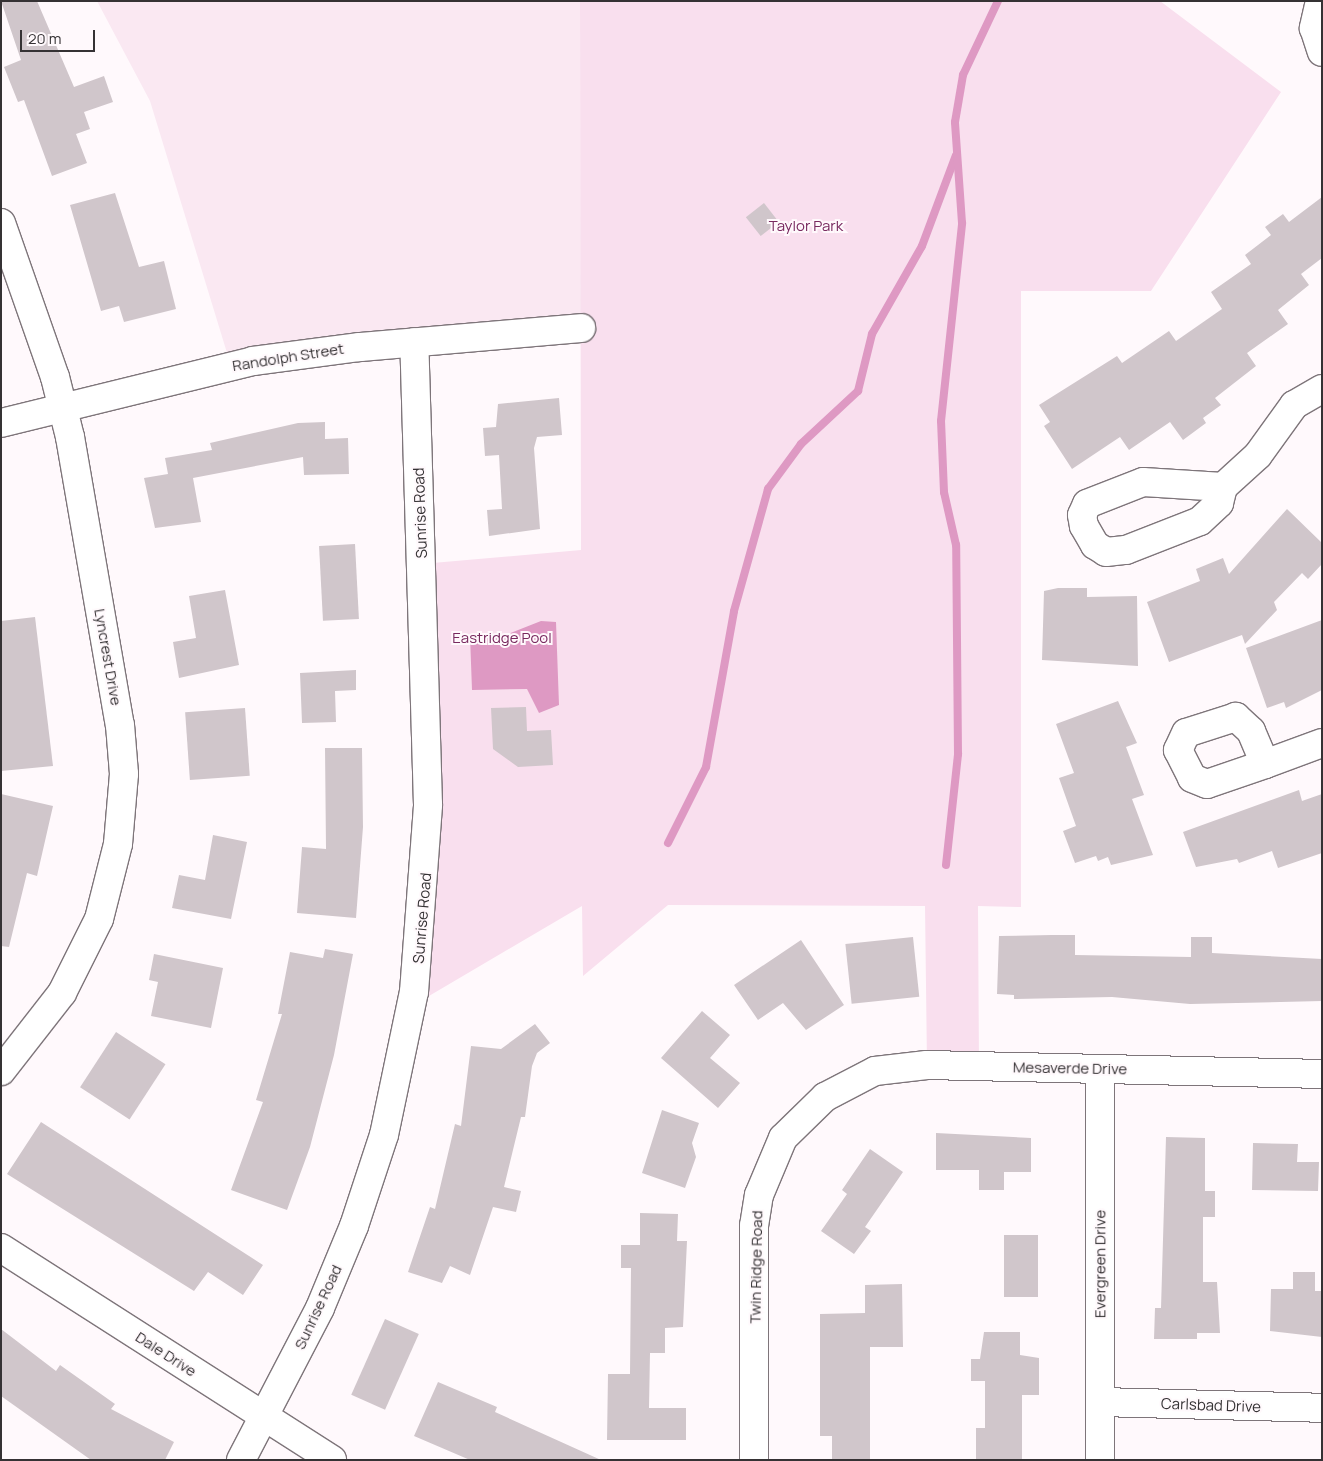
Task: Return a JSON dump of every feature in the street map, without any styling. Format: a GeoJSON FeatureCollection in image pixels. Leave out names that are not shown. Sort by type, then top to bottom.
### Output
{"type":"FeatureCollection","features":[{"type":"Feature","properties":{"kind":"street"},"geometry":{"type":"LineString","coordinates":[[1318,40],[1320,1]]}},
{"type":"Feature","properties":{"kind":"street","name":"Lyncrest Drive"},"geometry":{"type":"LineString","coordinates":[[1,223],[63,406],[120,725],[122,820],[107,893],[76,970],[47,1016],[1,1070]]}},
{"type":"Feature","properties":{"kind":"street","name":"Randolph Street"},"geometry":{"type":"LineString","coordinates":[[1,422],[253,361],[414,342],[581,328]]}},
{"type":"Feature","properties":{"kind":"street","name":"Sunrise Road"},"geometry":{"type":"LineString","coordinates":[[241,1460],[320,1308],[363,1199],[394,1092],[415,984],[428,805],[414,342]]}},
{"type":"Feature","properties":{"kind":"street"},"geometry":{"type":"LineString","coordinates":[[1223,487],[1252,462],[1294,405],[1322,389]]}},
{"type":"Feature","properties":{"kind":"street"},"geometry":{"type":"LineString","coordinates":[[1265,764],[1322,743]]}},
{"type":"Feature","properties":{"kind":"street","name":"Mesaverde Drive"},"geometry":{"type":"LineString","coordinates":[[825,1097],[875,1071],[910,1066],[1322,1074]]}},
{"type":"Feature","properties":{"kind":"street","name":"Evergreen Drive"},"geometry":{"type":"LineString","coordinates":[[1100,1069],[1100,1460]]}},
{"type":"Feature","properties":{"kind":"street","name":"Twin Ridge Road"},"geometry":{"type":"LineString","coordinates":[[754,1460],[754,1226],[758,1195],[784,1138],[825,1097]]}},
{"type":"Feature","properties":{"kind":"street","name":"Dale Drive"},"geometry":{"type":"LineString","coordinates":[[1,1248],[332,1460]]}},
{"type":"Feature","properties":{"kind":"street","name":"Carlsbad Drive"},"geometry":{"type":"LineString","coordinates":[[1100,1402],[1322,1408]]}},
{"type":"Feature","properties":{"kind":"shaded area"},"geometry":{"type":"Polygon","coordinates":[[[97,1],[580,1],[581,328],[231,366],[150,101],[97,1]]]}},
{"type":"Feature","properties":{"kind":"shaded area"},"geometry":{"type":"Polygon","coordinates":[[[541,621],[556,622],[559,705],[539,713],[527,689],[472,690],[470,636],[503,636],[541,621]]]}},
{"type":"Feature","properties":{"kind":"green space","name":"Taylor Park"},"geometry":{"type":"Polygon","coordinates":[[[580,1],[1160,1],[1281,92],[1151,291],[1021,291],[1021,907],[978,906],[979,1066],[927,1065],[925,906],[668,905],[583,976],[582,906],[412,1006],[421,564],[581,550],[580,1]]]}},
{"type":"Feature","properties":{"kind":"building"},"geometry":{"type":"Polygon","coordinates":[[[1,1],[37,1],[74,87],[104,76],[113,102],[84,112],[90,129],[76,134],[87,163],[52,176],[24,100],[18,102],[4,67],[21,60],[1,1]]]}},
{"type":"Feature","properties":{"kind":"building"},"geometry":{"type":"Polygon","coordinates":[[[115,193],[139,267],[164,261],[176,309],[124,322],[119,306],[101,311],[70,205],[115,193]]]}},
{"type":"Feature","properties":{"kind":"building"},"geometry":{"type":"Polygon","coordinates":[[[1322,197],[1322,258],[1301,274],[1309,285],[1278,310],[1288,324],[1247,353],[1256,366],[1215,398],[1221,405],[1203,418],[1206,423],[1183,440],[1170,422],[1129,450],[1120,437],[1072,469],[1044,426],[1050,422],[1039,405],[1117,356],[1122,363],[1169,331],[1176,341],[1222,309],[1211,292],[1251,264],[1245,255],[1271,235],[1265,227],[1283,214],[1289,222],[1322,197]]]}},
{"type":"Feature","properties":{"kind":"building"},"geometry":{"type":"Polygon","coordinates":[[[764,203],[779,222],[761,236],[746,217],[764,203]]]}},
{"type":"Feature","properties":{"kind":"building"},"geometry":{"type":"Polygon","coordinates":[[[559,398],[562,435],[537,437],[534,448],[540,529],[489,536],[487,510],[502,509],[499,455],[485,456],[483,428],[496,427],[498,404],[559,398]]]}},
{"type":"Feature","properties":{"kind":"building"},"geometry":{"type":"Polygon","coordinates":[[[325,422],[325,439],[348,438],[349,474],[304,475],[303,457],[193,478],[201,522],[155,528],[144,478],[168,474],[165,458],[212,450],[210,443],[298,423],[325,422]]]}},
{"type":"Feature","properties":{"kind":"building"},"geometry":{"type":"Polygon","coordinates":[[[1287,509],[1322,543],[1322,564],[1308,579],[1302,573],[1274,602],[1277,610],[1245,644],[1242,635],[1169,662],[1147,602],[1200,581],[1196,569],[1223,558],[1229,574],[1287,509]]]}},
{"type":"Feature","properties":{"kind":"building"},"geometry":{"type":"Polygon","coordinates":[[[355,544],[359,619],[323,621],[319,546],[355,544]]]}},
{"type":"Feature","properties":{"kind":"building"},"geometry":{"type":"Polygon","coordinates":[[[1058,588],[1087,588],[1087,597],[1137,596],[1138,666],[1042,660],[1044,591],[1058,588]]]}},
{"type":"Feature","properties":{"kind":"building"},"geometry":{"type":"Polygon","coordinates":[[[225,590],[239,665],[179,678],[173,642],[196,638],[189,596],[225,590]]]}},
{"type":"Feature","properties":{"kind":"building"},"geometry":{"type":"Polygon","coordinates":[[[35,617],[53,766],[1,771],[1,621],[35,617]]]}},
{"type":"Feature","properties":{"kind":"building"},"geometry":{"type":"Polygon","coordinates":[[[1322,620],[1322,690],[1286,708],[1284,702],[1267,708],[1246,648],[1322,620]]]}},
{"type":"Feature","properties":{"kind":"building"},"geometry":{"type":"Polygon","coordinates":[[[356,670],[356,690],[335,691],[336,722],[302,723],[300,673],[356,670]]]}},
{"type":"Feature","properties":{"kind":"building"},"geometry":{"type":"Polygon","coordinates":[[[1118,701],[1137,743],[1126,747],[1144,795],[1132,799],[1153,855],[1111,865],[1108,857],[1098,861],[1096,856],[1075,863],[1063,831],[1076,826],[1059,778],[1074,773],[1056,724],[1118,701]]]}},
{"type":"Feature","properties":{"kind":"building"},"geometry":{"type":"Polygon","coordinates":[[[526,707],[527,731],[551,730],[553,765],[518,767],[493,749],[491,708],[526,707]]]}},
{"type":"Feature","properties":{"kind":"building"},"geometry":{"type":"Polygon","coordinates":[[[245,708],[250,776],[190,780],[185,712],[245,708]]]}},
{"type":"Feature","properties":{"kind":"building"},"geometry":{"type":"Polygon","coordinates":[[[325,748],[362,748],[363,827],[356,918],[297,913],[302,847],[326,849],[325,748]]]}},
{"type":"Feature","properties":{"kind":"building"},"geometry":{"type":"Polygon","coordinates":[[[1299,790],[1302,801],[1322,794],[1322,853],[1278,868],[1272,851],[1239,863],[1237,859],[1196,867],[1183,832],[1299,790]]]}},
{"type":"Feature","properties":{"kind":"building"},"geometry":{"type":"Polygon","coordinates":[[[1,794],[53,806],[37,876],[27,873],[9,947],[1,946],[1,794]]]}},
{"type":"Feature","properties":{"kind":"building"},"geometry":{"type":"Polygon","coordinates":[[[213,835],[247,842],[231,919],[172,908],[179,875],[205,880],[213,835]]]}},
{"type":"Feature","properties":{"kind":"building"},"geometry":{"type":"Polygon","coordinates":[[[1075,935],[1075,955],[1191,957],[1191,937],[1212,937],[1212,953],[1322,959],[1322,1001],[1190,1004],[1112,997],[1014,999],[1014,995],[997,994],[999,936],[1075,935]]]}},
{"type":"Feature","properties":{"kind":"building"},"geometry":{"type":"Polygon","coordinates":[[[913,937],[919,997],[852,1004],[845,944],[913,937]]]}},
{"type":"Feature","properties":{"kind":"building"},"geometry":{"type":"Polygon","coordinates":[[[801,940],[844,1005],[806,1030],[783,1003],[758,1020],[734,985],[801,940]]]}},
{"type":"Feature","properties":{"kind":"building"},"geometry":{"type":"Polygon","coordinates":[[[325,949],[353,954],[334,1055],[310,1147],[287,1210],[231,1190],[263,1102],[256,1100],[282,1014],[278,1014],[290,952],[323,958],[325,949]]]}},
{"type":"Feature","properties":{"kind":"building"},"geometry":{"type":"Polygon","coordinates":[[[154,954],[223,968],[211,1028],[151,1016],[158,982],[149,980],[154,954]]]}},
{"type":"Feature","properties":{"kind":"building"},"geometry":{"type":"Polygon","coordinates":[[[702,1011],[730,1035],[710,1058],[740,1083],[718,1108],[661,1058],[702,1011]]]}},
{"type":"Feature","properties":{"kind":"building"},"geometry":{"type":"Polygon","coordinates":[[[535,1024],[550,1043],[537,1053],[532,1066],[525,1117],[521,1117],[504,1187],[521,1191],[516,1212],[493,1207],[470,1275],[450,1266],[442,1283],[408,1272],[430,1207],[435,1209],[455,1124],[461,1126],[471,1046],[501,1049],[535,1024]]]}},
{"type":"Feature","properties":{"kind":"building"},"geometry":{"type":"Polygon","coordinates":[[[116,1032],[165,1064],[130,1119],[80,1087],[116,1032]]]}},
{"type":"Feature","properties":{"kind":"building"},"geometry":{"type":"Polygon","coordinates":[[[662,1110],[699,1123],[692,1143],[696,1157],[685,1188],[642,1173],[662,1110]]]}},
{"type":"Feature","properties":{"kind":"building"},"geometry":{"type":"Polygon","coordinates":[[[41,1122],[263,1265],[243,1295],[208,1272],[194,1291],[7,1174],[41,1122]]]}},
{"type":"Feature","properties":{"kind":"building"},"geometry":{"type":"Polygon","coordinates":[[[936,1133],[1031,1138],[1031,1172],[1004,1172],[1004,1190],[979,1190],[979,1170],[936,1170],[936,1133]]]}},
{"type":"Feature","properties":{"kind":"building"},"geometry":{"type":"Polygon","coordinates":[[[1166,1137],[1205,1138],[1205,1191],[1215,1191],[1215,1217],[1203,1217],[1203,1282],[1217,1282],[1220,1333],[1197,1333],[1197,1339],[1154,1339],[1155,1308],[1161,1308],[1166,1137]]]}},
{"type":"Feature","properties":{"kind":"building"},"geometry":{"type":"Polygon","coordinates":[[[1253,1143],[1298,1144],[1297,1162],[1319,1162],[1318,1191],[1252,1190],[1253,1143]]]}},
{"type":"Feature","properties":{"kind":"building"},"geometry":{"type":"Polygon","coordinates":[[[870,1149],[903,1172],[865,1227],[871,1231],[854,1254],[821,1231],[847,1194],[842,1190],[870,1149]]]}},
{"type":"Feature","properties":{"kind":"building"},"geometry":{"type":"Polygon","coordinates":[[[640,1213],[678,1214],[677,1241],[687,1241],[683,1327],[665,1328],[665,1353],[650,1353],[649,1408],[686,1408],[686,1440],[607,1440],[608,1374],[630,1374],[631,1268],[621,1268],[621,1245],[640,1245],[640,1213]]]}},
{"type":"Feature","properties":{"kind":"building"},"geometry":{"type":"Polygon","coordinates":[[[1004,1235],[1038,1235],[1038,1297],[1004,1297],[1004,1235]]]}},
{"type":"Feature","properties":{"kind":"building"},"geometry":{"type":"Polygon","coordinates":[[[1293,1272],[1315,1272],[1315,1291],[1322,1291],[1322,1337],[1270,1331],[1271,1289],[1293,1289],[1293,1272]]]}},
{"type":"Feature","properties":{"kind":"building"},"geometry":{"type":"Polygon","coordinates":[[[902,1284],[903,1347],[870,1347],[870,1460],[832,1460],[832,1436],[820,1436],[820,1314],[865,1313],[865,1285],[902,1284]]]}},
{"type":"Feature","properties":{"kind":"building"},"geometry":{"type":"Polygon","coordinates":[[[385,1319],[419,1334],[385,1410],[351,1395],[385,1319]]]}},
{"type":"Feature","properties":{"kind":"building"},"geometry":{"type":"Polygon","coordinates":[[[1,1329],[56,1371],[60,1365],[115,1404],[111,1409],[174,1442],[165,1460],[91,1460],[1,1396],[1,1329]]]}},
{"type":"Feature","properties":{"kind":"building"},"geometry":{"type":"Polygon","coordinates":[[[984,1332],[1020,1332],[1020,1355],[1039,1358],[1039,1395],[1022,1395],[1022,1460],[976,1460],[976,1428],[985,1428],[985,1381],[971,1381],[971,1359],[980,1359],[984,1332]]]}},
{"type":"Feature","properties":{"kind":"building"},"geometry":{"type":"Polygon","coordinates":[[[438,1382],[497,1407],[495,1412],[601,1460],[470,1460],[414,1436],[438,1382]]]}},
{"type":"Feature","properties":{"kind":"waterway"},"geometry":{"type":"LineString","coordinates":[[946,865],[958,754],[956,545],[944,492],[941,421],[962,223],[955,122],[963,75],[998,1]]}},
{"type":"Feature","properties":{"kind":"waterway"},"geometry":{"type":"LineString","coordinates":[[668,843],[706,767],[734,611],[768,489],[801,444],[858,391],[872,334],[922,246],[956,155]]}},
{"type":"Feature","properties":{"kind":"park label","name":"Eastridge Pool"},"geometry":{"type":"Point","coordinates":[502,638]}}]}
